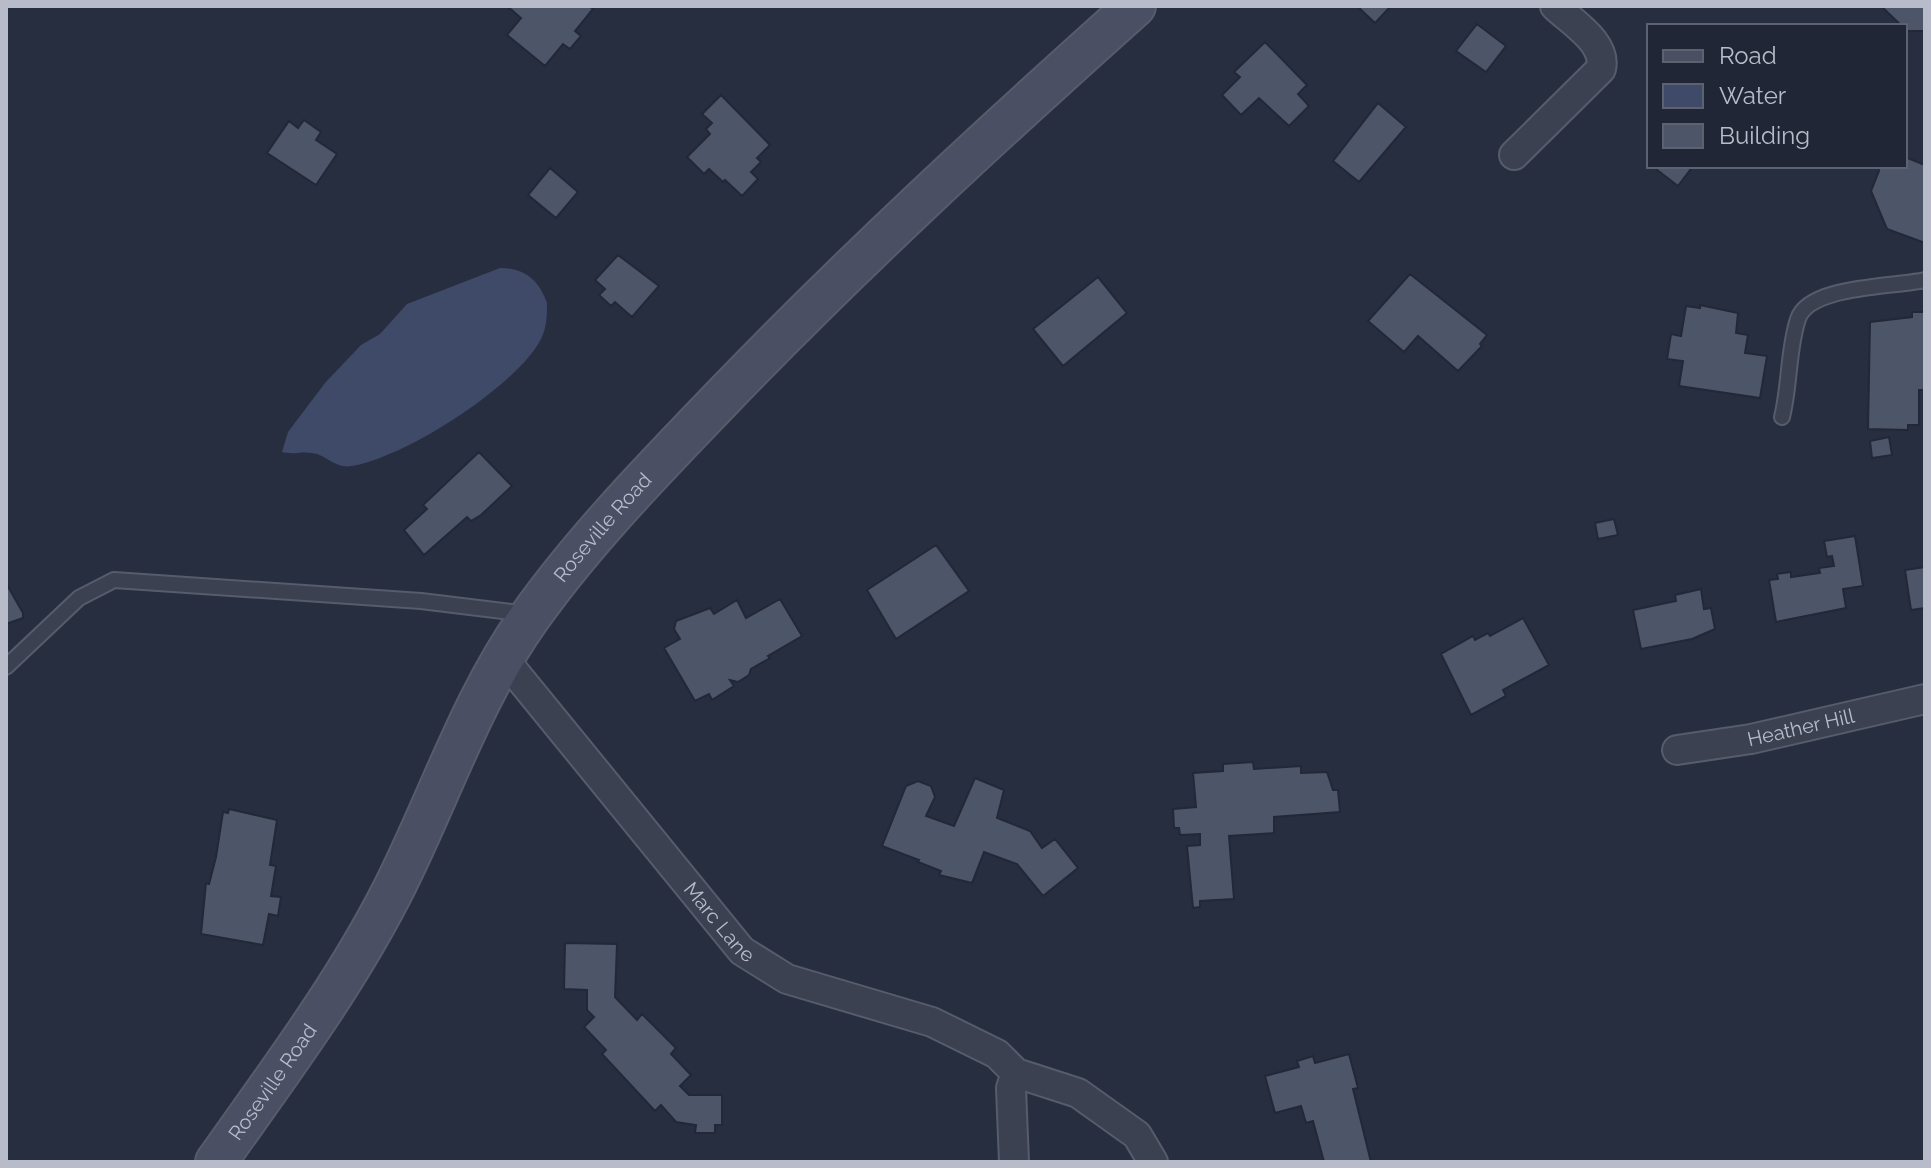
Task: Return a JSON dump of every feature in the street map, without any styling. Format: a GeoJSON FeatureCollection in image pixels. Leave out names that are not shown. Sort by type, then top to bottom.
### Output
{"type":"FeatureCollection","features":[{"type":"Feature","properties":{"kind":"street","name":"Roseville Road"},"geometry":{"type":"LineString","coordinates":[[216,1162],[317,1019],[364,945],[504,659],[531,615],[639,484],[775,344],[910,210],[1135,6]]}},
{"type":"Feature","properties":{"kind":"street"},"geometry":{"type":"LineString","coordinates":[[1514,155],[1601,69],[1603,59],[1599,47],[1555,6]]}},
{"type":"Feature","properties":{"kind":"street","name":"Marc Lane"},"geometry":{"type":"LineString","coordinates":[[504,659],[742,951],[787,979],[932,1022],[997,1054],[1016,1073],[1078,1093],[1137,1135],[1153,1162]]}},
{"type":"Feature","properties":{"kind":"street","name":"Heather Hill"},"geometry":{"type":"LineString","coordinates":[[1677,750],[1751,739],[1925,699]]}},
{"type":"Feature","properties":{"kind":"street"},"geometry":{"type":"LineString","coordinates":[[1014,1162],[1011,1088],[1016,1073]]}},
{"type":"Feature","properties":{"kind":"lane"},"geometry":{"type":"LineString","coordinates":[[1782,417],[1796,328],[1806,307],[1840,293],[1925,280]]}},
{"type":"Feature","properties":{"kind":"lane"},"geometry":{"type":"LineString","coordinates":[[6,667],[79,598],[114,580],[421,601],[531,615]]}},
{"type":"Feature","properties":{"kind":"water"},"geometry":{"type":"Polygon","coordinates":[[[500,268],[517,270],[530,277],[547,303],[546,326],[541,339],[509,378],[428,435],[374,460],[346,466],[312,453],[282,452],[288,432],[325,383],[361,345],[380,334],[407,304],[500,268]]]}},
{"type":"Feature","properties":{"kind":"building"},"geometry":{"type":"Polygon","coordinates":[[[507,6],[589,6],[593,9],[575,31],[581,36],[570,49],[563,44],[545,66],[507,35],[521,18],[507,6]]]}},
{"type":"Feature","properties":{"kind":"building"},"geometry":{"type":"Polygon","coordinates":[[[1357,6],[1391,6],[1375,23],[1357,6]]]}},
{"type":"Feature","properties":{"kind":"building"},"geometry":{"type":"Polygon","coordinates":[[[1881,6],[1925,6],[1925,31],[1907,31],[1907,24],[1900,24],[1881,6]]]}},
{"type":"Feature","properties":{"kind":"building"},"geometry":{"type":"Polygon","coordinates":[[[1477,24],[1506,46],[1486,72],[1456,51],[1477,24]]]}},
{"type":"Feature","properties":{"kind":"building"},"geometry":{"type":"Polygon","coordinates":[[[1265,42],[1307,85],[1298,94],[1309,106],[1289,126],[1259,98],[1241,115],[1222,95],[1240,77],[1234,72],[1265,42]]]}},
{"type":"Feature","properties":{"kind":"building"},"geometry":{"type":"Polygon","coordinates":[[[721,95],[770,145],[757,158],[761,162],[751,172],[758,179],[742,196],[709,169],[704,174],[687,157],[710,134],[706,129],[712,123],[702,114],[721,95]]]}},
{"type":"Feature","properties":{"kind":"building"},"geometry":{"type":"Polygon","coordinates":[[[1378,103],[1406,127],[1359,182],[1333,161],[1378,103]]]}},
{"type":"Feature","properties":{"kind":"building"},"geometry":{"type":"Polygon","coordinates":[[[304,120],[321,132],[316,140],[337,154],[316,185],[267,153],[289,121],[298,128],[304,120]]]}},
{"type":"Feature","properties":{"kind":"building"},"geometry":{"type":"Polygon","coordinates":[[[1907,158],[1925,165],[1925,243],[1887,229],[1871,191],[1878,168],[1907,168],[1907,158]]]}},
{"type":"Feature","properties":{"kind":"building"},"geometry":{"type":"Polygon","coordinates":[[[550,168],[578,192],[556,218],[528,195],[550,168]]]}},
{"type":"Feature","properties":{"kind":"building"},"geometry":{"type":"Polygon","coordinates":[[[1655,168],[1692,168],[1678,186],[1655,168]]]}},
{"type":"Feature","properties":{"kind":"building"},"geometry":{"type":"Polygon","coordinates":[[[618,255],[659,286],[632,317],[615,302],[611,306],[599,295],[605,289],[595,280],[618,255]]]}},
{"type":"Feature","properties":{"kind":"building"},"geometry":{"type":"Polygon","coordinates":[[[1410,274],[1487,335],[1480,344],[1482,346],[1458,371],[1418,336],[1404,352],[1368,321],[1410,274]]]}},
{"type":"Feature","properties":{"kind":"building"},"geometry":{"type":"Polygon","coordinates":[[[1098,277],[1127,313],[1063,366],[1033,329],[1098,277]]]}},
{"type":"Feature","properties":{"kind":"building"},"geometry":{"type":"Polygon","coordinates":[[[1700,305],[1738,313],[1736,333],[1748,335],[1745,353],[1767,356],[1760,398],[1679,386],[1683,361],[1667,359],[1671,334],[1681,336],[1686,306],[1700,308],[1700,305]]]}},
{"type":"Feature","properties":{"kind":"building"},"geometry":{"type":"Polygon","coordinates":[[[1912,312],[1925,312],[1925,390],[1919,390],[1919,425],[1908,425],[1908,430],[1868,429],[1870,322],[1912,317],[1912,312]]]}},
{"type":"Feature","properties":{"kind":"building"},"geometry":{"type":"Polygon","coordinates":[[[1889,437],[1892,455],[1872,458],[1870,441],[1889,437]]]}},
{"type":"Feature","properties":{"kind":"building"},"geometry":{"type":"Polygon","coordinates":[[[479,452],[512,486],[481,515],[471,521],[467,517],[424,555],[404,530],[427,509],[423,505],[479,452]]]}},
{"type":"Feature","properties":{"kind":"building"},"geometry":{"type":"Polygon","coordinates":[[[1614,519],[1618,535],[1598,539],[1595,523],[1614,519]]]}},
{"type":"Feature","properties":{"kind":"building"},"geometry":{"type":"Polygon","coordinates":[[[1855,536],[1863,586],[1843,589],[1846,608],[1776,622],[1769,580],[1778,579],[1777,574],[1791,572],[1791,577],[1820,573],[1819,568],[1834,566],[1832,556],[1827,557],[1824,541],[1855,536]]]}},
{"type":"Feature","properties":{"kind":"building"},"geometry":{"type":"Polygon","coordinates":[[[936,545],[969,591],[896,639],[867,590],[936,545]]]}},
{"type":"Feature","properties":{"kind":"building"},"geometry":{"type":"Polygon","coordinates":[[[1925,567],[1925,608],[1911,610],[1905,570],[1925,567]]]}},
{"type":"Feature","properties":{"kind":"building"},"geometry":{"type":"Polygon","coordinates":[[[6,583],[23,618],[6,624],[6,583]]]}},
{"type":"Feature","properties":{"kind":"building"},"geometry":{"type":"Polygon","coordinates":[[[1701,589],[1704,609],[1711,608],[1715,629],[1692,639],[1641,649],[1633,610],[1676,601],[1675,595],[1701,589]]]}},
{"type":"Feature","properties":{"kind":"building"},"geometry":{"type":"Polygon","coordinates":[[[780,599],[802,636],[768,656],[770,658],[751,669],[749,675],[738,682],[730,680],[734,686],[712,700],[709,694],[695,701],[664,648],[680,639],[674,629],[676,621],[710,608],[714,614],[737,600],[746,618],[780,599]]]}},
{"type":"Feature","properties":{"kind":"building"},"geometry":{"type":"Polygon","coordinates":[[[1523,618],[1549,665],[1503,690],[1506,696],[1471,715],[1441,654],[1473,636],[1475,640],[1488,633],[1490,636],[1523,618]]]}},
{"type":"Feature","properties":{"kind":"building"},"geometry":{"type":"Polygon","coordinates":[[[1253,762],[1254,769],[1301,766],[1301,773],[1327,772],[1333,790],[1338,790],[1340,812],[1274,817],[1274,833],[1229,836],[1234,899],[1200,901],[1200,907],[1193,908],[1187,846],[1200,845],[1200,834],[1180,835],[1179,828],[1174,828],[1173,809],[1196,807],[1193,773],[1223,771],[1223,764],[1253,762]]]}},
{"type":"Feature","properties":{"kind":"building"},"geometry":{"type":"Polygon","coordinates":[[[975,778],[1004,790],[997,818],[1030,831],[1042,848],[1055,839],[1078,868],[1043,896],[1017,864],[984,852],[972,883],[939,875],[941,871],[882,846],[906,786],[918,781],[931,786],[935,797],[926,816],[954,826],[975,778]]]}},
{"type":"Feature","properties":{"kind":"building"},"geometry":{"type":"Polygon","coordinates":[[[229,809],[277,820],[270,865],[276,866],[271,896],[281,897],[278,916],[269,914],[263,945],[201,934],[206,883],[209,884],[216,857],[223,812],[228,813],[229,809]]]}},
{"type":"Feature","properties":{"kind":"building"},"geometry":{"type":"Polygon","coordinates":[[[565,943],[617,944],[615,997],[637,1020],[642,1014],[676,1048],[671,1054],[691,1075],[680,1086],[689,1095],[722,1095],[722,1125],[715,1125],[715,1133],[695,1133],[696,1125],[676,1122],[661,1105],[655,1111],[602,1054],[606,1050],[584,1027],[594,1017],[587,1010],[587,990],[564,989],[565,943]]]}},
{"type":"Feature","properties":{"kind":"building"},"geometry":{"type":"Polygon","coordinates":[[[1349,1054],[1358,1088],[1353,1089],[1371,1162],[1324,1162],[1313,1121],[1306,1123],[1301,1106],[1275,1113],[1265,1076],[1299,1067],[1297,1061],[1313,1056],[1315,1063],[1349,1054]]]}}]}
